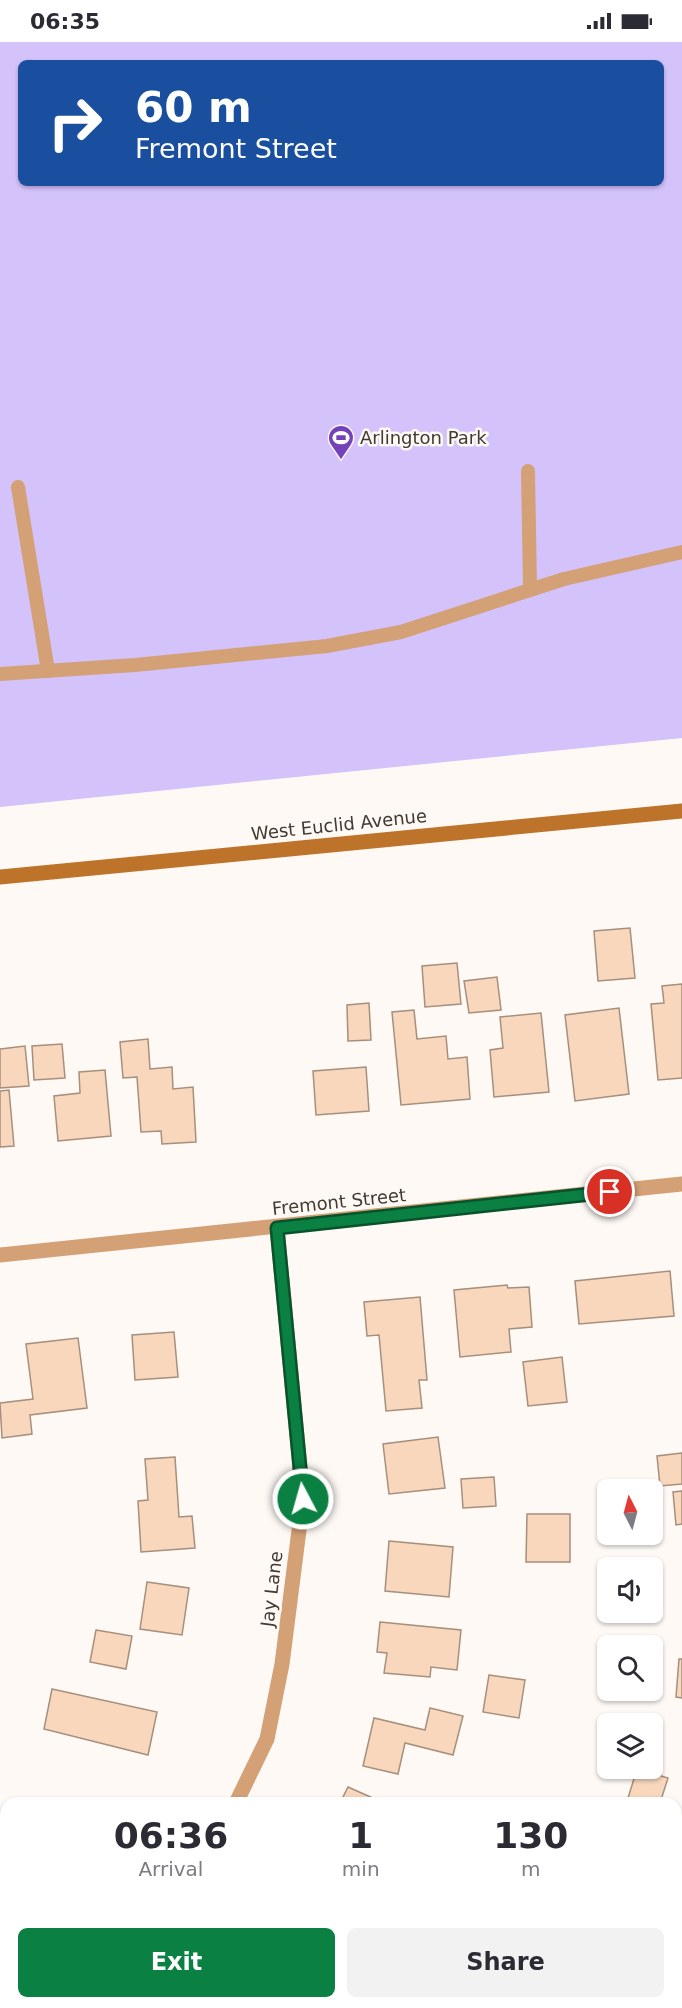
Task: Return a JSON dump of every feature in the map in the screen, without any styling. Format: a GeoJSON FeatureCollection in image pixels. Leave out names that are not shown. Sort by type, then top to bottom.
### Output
{"type":"FeatureCollection","features":[{"type":"Feature","properties":{"kind":"main road","name":"West Euclid Avenue"},"geometry":{"type":"LineString","coordinates":[[0,877],[682,811]]}},
{"type":"Feature","properties":{"kind":"street","name":"Fremont Street"},"geometry":{"type":"LineString","coordinates":[[0,1256],[682,1184]]}},
{"type":"Feature","properties":{"kind":"street","name":"Jay Lane"},"geometry":{"type":"LineString","coordinates":[[239,1797],[267,1739],[282,1664],[303,1499],[277,1228]]}},
{"type":"Feature","properties":{"kind":"lane"},"geometry":{"type":"LineString","coordinates":[[528,471],[530,589]]}},
{"type":"Feature","properties":{"kind":"lane"},"geometry":{"type":"LineString","coordinates":[[18,487],[48,671]]}},
{"type":"Feature","properties":{"kind":"lane"},"geometry":{"type":"LineString","coordinates":[[0,675],[327,646],[401,632],[530,589],[682,552]]}},
{"type":"Feature","properties":{"kind":"shaded area","name":"Arlington Park"},"geometry":{"type":"Polygon","coordinates":[[[0,42],[682,42],[682,738],[0,807],[0,42]]]}},
{"type":"Feature","properties":{"kind":"building"},"geometry":{"type":"Polygon","coordinates":[[[630,928],[635,978],[598,981],[594,931],[630,928]]]}},
{"type":"Feature","properties":{"kind":"building"},"geometry":{"type":"Polygon","coordinates":[[[457,963],[461,1004],[425,1007],[422,966],[457,963]]]}},
{"type":"Feature","properties":{"kind":"building"},"geometry":{"type":"Polygon","coordinates":[[[497,977],[501,1010],[469,1013],[464,981],[497,977]]]}},
{"type":"Feature","properties":{"kind":"building"},"geometry":{"type":"Polygon","coordinates":[[[682,984],[682,1078],[658,1080],[651,1004],[664,1003],[662,986],[682,984]]]}},
{"type":"Feature","properties":{"kind":"building"},"geometry":{"type":"Polygon","coordinates":[[[369,1003],[371,1040],[348,1041],[347,1005],[369,1003]]]}},
{"type":"Feature","properties":{"kind":"building"},"geometry":{"type":"Polygon","coordinates":[[[619,1008],[629,1094],[575,1101],[565,1015],[619,1008]]]}},
{"type":"Feature","properties":{"kind":"building"},"geometry":{"type":"Polygon","coordinates":[[[414,1010],[417,1039],[446,1036],[448,1059],[467,1057],[470,1099],[401,1105],[392,1012],[414,1010]]]}},
{"type":"Feature","properties":{"kind":"building"},"geometry":{"type":"Polygon","coordinates":[[[541,1013],[549,1092],[494,1097],[490,1050],[503,1048],[500,1017],[541,1013]]]}},
{"type":"Feature","properties":{"kind":"building"},"geometry":{"type":"Polygon","coordinates":[[[148,1039],[150,1069],[172,1067],[173,1089],[193,1087],[196,1142],[162,1144],[161,1131],[141,1132],[137,1077],[123,1078],[120,1042],[148,1039]]]}},
{"type":"Feature","properties":{"kind":"building"},"geometry":{"type":"Polygon","coordinates":[[[62,1044],[65,1078],[34,1080],[32,1046],[62,1044]]]}},
{"type":"Feature","properties":{"kind":"building"},"geometry":{"type":"Polygon","coordinates":[[[25,1046],[29,1086],[0,1088],[0,1049],[25,1046]]]}},
{"type":"Feature","properties":{"kind":"building"},"geometry":{"type":"Polygon","coordinates":[[[366,1067],[369,1111],[316,1115],[313,1071],[366,1067]]]}},
{"type":"Feature","properties":{"kind":"building"},"geometry":{"type":"Polygon","coordinates":[[[105,1070],[111,1136],[58,1141],[54,1096],[80,1093],[79,1072],[105,1070]]]}},
{"type":"Feature","properties":{"kind":"building"},"geometry":{"type":"Polygon","coordinates":[[[9,1090],[14,1146],[0,1147],[0,1091],[9,1090]]]}},
{"type":"Feature","properties":{"kind":"building"},"geometry":{"type":"Polygon","coordinates":[[[670,1271],[674,1316],[579,1324],[575,1281],[670,1271]]]}},
{"type":"Feature","properties":{"kind":"building"},"geometry":{"type":"Polygon","coordinates":[[[507,1285],[508,1288],[529,1287],[532,1327],[509,1329],[511,1352],[460,1357],[454,1290],[507,1285]]]}},
{"type":"Feature","properties":{"kind":"building"},"geometry":{"type":"Polygon","coordinates":[[[420,1297],[427,1380],[419,1380],[422,1408],[386,1411],[379,1335],[367,1336],[364,1302],[420,1297]]]}},
{"type":"Feature","properties":{"kind":"building"},"geometry":{"type":"Polygon","coordinates":[[[174,1332],[178,1377],[135,1380],[132,1335],[174,1332]]]}},
{"type":"Feature","properties":{"kind":"building"},"geometry":{"type":"Polygon","coordinates":[[[78,1338],[87,1408],[30,1415],[32,1434],[2,1438],[0,1403],[33,1399],[26,1344],[78,1338]]]}},
{"type":"Feature","properties":{"kind":"building"},"geometry":{"type":"Polygon","coordinates":[[[562,1357],[567,1402],[528,1406],[523,1362],[562,1357]]]}},
{"type":"Feature","properties":{"kind":"building"},"geometry":{"type":"Polygon","coordinates":[[[438,1437],[445,1488],[389,1494],[383,1444],[438,1437]]]}},
{"type":"Feature","properties":{"kind":"building"},"geometry":{"type":"Polygon","coordinates":[[[682,1453],[682,1484],[663,1486],[663,1479],[659,1479],[657,1456],[682,1453]]]}},
{"type":"Feature","properties":{"kind":"building"},"geometry":{"type":"Polygon","coordinates":[[[175,1457],[179,1517],[192,1516],[195,1548],[141,1552],[138,1501],[148,1500],[145,1459],[175,1457]]]}},
{"type":"Feature","properties":{"kind":"building"},"geometry":{"type":"Polygon","coordinates":[[[494,1477],[496,1506],[463,1508],[461,1479],[494,1477]]]}},
{"type":"Feature","properties":{"kind":"building"},"geometry":{"type":"Polygon","coordinates":[[[682,1491],[682,1524],[676,1525],[673,1492],[682,1491]]]}},
{"type":"Feature","properties":{"kind":"building"},"geometry":{"type":"Polygon","coordinates":[[[527,1514],[570,1514],[570,1562],[526,1562],[527,1514]]]}},
{"type":"Feature","properties":{"kind":"building"},"geometry":{"type":"Polygon","coordinates":[[[389,1541],[453,1547],[449,1597],[385,1591],[389,1541]]]}},
{"type":"Feature","properties":{"kind":"building"},"geometry":{"type":"Polygon","coordinates":[[[147,1582],[189,1588],[182,1635],[140,1629],[147,1582]]]}},
{"type":"Feature","properties":{"kind":"building"},"geometry":{"type":"Polygon","coordinates":[[[380,1622],[461,1630],[457,1670],[431,1667],[430,1677],[384,1673],[387,1653],[377,1652],[380,1622]]]}},
{"type":"Feature","properties":{"kind":"building"},"geometry":{"type":"Polygon","coordinates":[[[96,1630],[132,1636],[126,1669],[90,1662],[96,1630]]]}},
{"type":"Feature","properties":{"kind":"building"},"geometry":{"type":"Polygon","coordinates":[[[679,1659],[682,1659],[682,1698],[676,1697],[679,1659]]]}},
{"type":"Feature","properties":{"kind":"building"},"geometry":{"type":"Polygon","coordinates":[[[489,1675],[525,1680],[519,1718],[483,1712],[489,1675]]]}},
{"type":"Feature","properties":{"kind":"building"},"geometry":{"type":"Polygon","coordinates":[[[52,1689],[157,1712],[148,1755],[44,1729],[52,1689]]]}},
{"type":"Feature","properties":{"kind":"building"},"geometry":{"type":"Polygon","coordinates":[[[430,1708],[463,1716],[453,1755],[405,1743],[398,1774],[363,1766],[374,1718],[425,1730],[430,1708]]]}},
{"type":"Feature","properties":{"kind":"building"},"geometry":{"type":"Polygon","coordinates":[[[663,1777],[668,1778],[662,1797],[628,1797],[634,1779],[663,1779],[663,1777]]]}},
{"type":"Feature","properties":{"kind":"building"},"geometry":{"type":"Polygon","coordinates":[[[348,1787],[370,1797],[343,1797],[348,1787]]]}},
{"type":"Feature","properties":{"kind":"place","name":"Arlington Park"},"geometry":{"type":"Point","coordinates":[341,461]}},
{"type":"Feature","properties":{"kind":"route"},"geometry":{"type":"LineString","coordinates":[[303,1499],[277,1228],[610,1192]]}}]}
